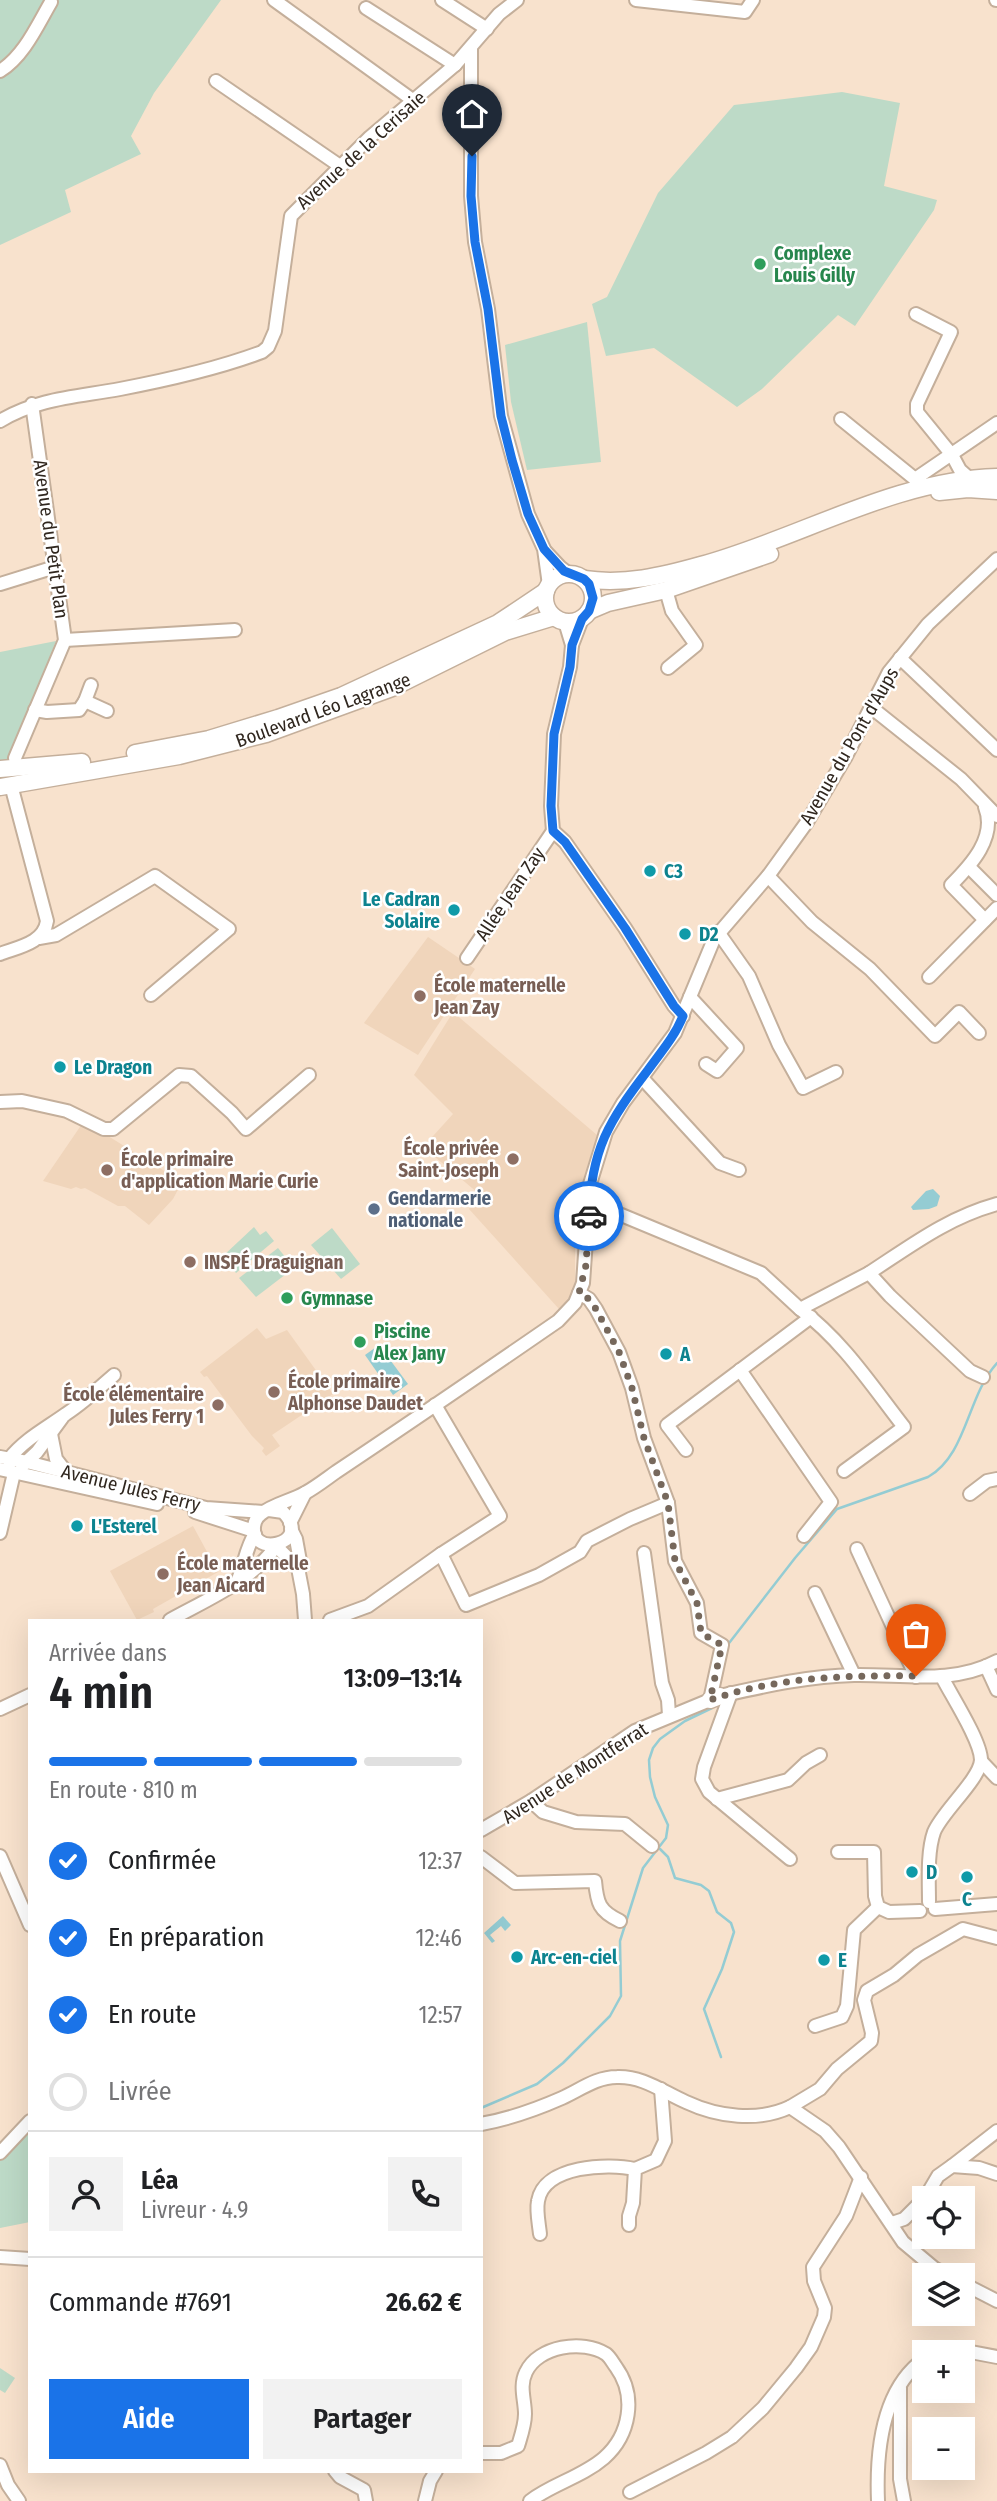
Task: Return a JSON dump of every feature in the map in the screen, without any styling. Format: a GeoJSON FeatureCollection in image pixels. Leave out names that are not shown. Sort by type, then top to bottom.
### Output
{"type":"FeatureCollection","features":[{"type":"Feature","properties":{"kind":"main road","name":"Boulevard Léo Lagrange"},"geometry":{"type":"LineString","coordinates":[[6,786],[178,756],[264,735],[392,688],[505,632],[572,617],[608,603],[666,590],[748,564],[877,508],[997,477]]}},
{"type":"Feature","properties":{"kind":"main road","name":"Boulevard Léo Lagrange"},"geometry":{"type":"LineString","coordinates":[[577,577],[618,582],[660,577],[744,553],[905,491],[917,483],[945,482],[997,488]]}},
{"type":"Feature","properties":{"kind":"main road"},"geometry":{"type":"LineString","coordinates":[[558,577],[577,577],[589,584],[593,598],[572,617],[546,605],[548,588],[558,577]]}},
{"type":"Feature","properties":{"kind":"main road","name":"Boulevard Léo Lagrange"},"geometry":{"type":"LineString","coordinates":[[0,769],[64,765],[118,757],[209,738],[278,718],[341,696],[498,623],[548,588]]}},
{"type":"Feature","properties":{"kind":"street"},"geometry":{"type":"LineString","coordinates":[[274,0],[414,101]]}},
{"type":"Feature","properties":{"kind":"street"},"geometry":{"type":"LineString","coordinates":[[442,0],[487,29]]}},
{"type":"Feature","properties":{"kind":"street","name":"Avenue de la Cerisaie"},"geometry":{"type":"LineString","coordinates":[[1,416],[32,404],[154,382],[262,352],[268,347],[275,331],[291,216],[340,166],[455,65],[499,14],[517,0]]}},
{"type":"Feature","properties":{"kind":"street"},"geometry":{"type":"LineString","coordinates":[[636,0],[745,12],[753,0]]}},
{"type":"Feature","properties":{"kind":"street"},"geometry":{"type":"LineString","coordinates":[[0,71],[24,48],[51,2]]}},
{"type":"Feature","properties":{"kind":"street"},"geometry":{"type":"LineString","coordinates":[[366,8],[455,65]]}},
{"type":"Feature","properties":{"kind":"street"},"geometry":{"type":"LineString","coordinates":[[471,48],[471,196],[475,242],[488,309],[501,416],[528,514],[544,549],[560,568],[577,577]]}},
{"type":"Feature","properties":{"kind":"street"},"geometry":{"type":"LineString","coordinates":[[216,81],[340,166]]}},
{"type":"Feature","properties":{"kind":"street"},"geometry":{"type":"LineString","coordinates":[[916,314],[951,332],[917,404],[917,412],[952,455],[969,484]]}},
{"type":"Feature","properties":{"kind":"street","name":"Avenue du Petit Plan"},"geometry":{"type":"LineString","coordinates":[[15,758],[65,640],[32,404]]}},
{"type":"Feature","properties":{"kind":"street"},"geometry":{"type":"LineString","coordinates":[[841,419],[917,483],[997,423]]}},
{"type":"Feature","properties":{"kind":"street"},"geometry":{"type":"LineString","coordinates":[[945,482],[952,455]]}},
{"type":"Feature","properties":{"kind":"street"},"geometry":{"type":"LineString","coordinates":[[544,549],[548,588]]}},
{"type":"Feature","properties":{"kind":"street","name":"Avenue du Pont d'Aups"},"geometry":{"type":"LineString","coordinates":[[579,1293],[586,1265],[593,1168],[606,1132],[623,1103],[669,1042],[683,1016],[718,932],[768,876],[807,822],[836,776],[889,671],[928,624],[996,561]]}},
{"type":"Feature","properties":{"kind":"street"},"geometry":{"type":"LineString","coordinates":[[0,584],[55,567]]}},
{"type":"Feature","properties":{"kind":"street"},"geometry":{"type":"LineString","coordinates":[[666,590],[672,611],[696,645],[668,668]]}},
{"type":"Feature","properties":{"kind":"street"},"geometry":{"type":"LineString","coordinates":[[572,617],[570,667],[554,734],[551,806],[553,831],[565,842],[683,1016]]}},
{"type":"Feature","properties":{"kind":"street"},"geometry":{"type":"LineString","coordinates":[[65,640],[235,630]]}},
{"type":"Feature","properties":{"kind":"street"},"geometry":{"type":"LineString","coordinates":[[900,658],[997,750]]}},
{"type":"Feature","properties":{"kind":"street"},"geometry":{"type":"LineString","coordinates":[[35,710],[79,710],[91,685]]}},
{"type":"Feature","properties":{"kind":"street"},"geometry":{"type":"LineString","coordinates":[[85,701],[107,711]]}},
{"type":"Feature","properties":{"kind":"street"},"geometry":{"type":"LineString","coordinates":[[872,708],[927,749],[975,792],[997,816]]}},
{"type":"Feature","properties":{"kind":"street"},"geometry":{"type":"LineString","coordinates":[[6,786],[47,921],[46,929],[39,938]]}},
{"type":"Feature","properties":{"kind":"street"},"geometry":{"type":"LineString","coordinates":[[975,792],[990,815],[991,832],[985,848],[951,885],[985,920]]}},
{"type":"Feature","properties":{"kind":"street","name":"Allée Jean Zay"},"geometry":{"type":"LineString","coordinates":[[467,958],[553,831]]}},
{"type":"Feature","properties":{"kind":"street"},"geometry":{"type":"LineString","coordinates":[[969,867],[997,895]]}},
{"type":"Feature","properties":{"kind":"street"},"geometry":{"type":"LineString","coordinates":[[0,954],[39,938],[56,935],[155,876],[229,929],[151,995]]}},
{"type":"Feature","properties":{"kind":"street"},"geometry":{"type":"LineString","coordinates":[[768,876],[812,922],[870,969],[935,1036],[958,1012],[979,1033]]}},
{"type":"Feature","properties":{"kind":"street"},"geometry":{"type":"LineString","coordinates":[[929,977],[997,908]]}},
{"type":"Feature","properties":{"kind":"street"},"geometry":{"type":"LineString","coordinates":[[718,932],[749,976],[779,1045],[803,1088],[835,1072]]}},
{"type":"Feature","properties":{"kind":"street"},"geometry":{"type":"LineString","coordinates":[[691,998],[737,1048],[717,1071],[706,1064]]}},
{"type":"Feature","properties":{"kind":"street"},"geometry":{"type":"LineString","coordinates":[[0,1102],[22,1101],[67,1111],[104,1129],[113,1129],[179,1074],[185,1074],[191,1076],[246,1129],[309,1076]]}},
{"type":"Feature","properties":{"kind":"street"},"geometry":{"type":"LineString","coordinates":[[642,1077],[720,1163],[739,1170]]}},
{"type":"Feature","properties":{"kind":"street"},"geometry":{"type":"LineString","coordinates":[[800,1309],[869,1273],[940,1227],[972,1210],[997,1204]]}},
{"type":"Feature","properties":{"kind":"street"},"geometry":{"type":"LineString","coordinates":[[589,1206],[619,1214],[761,1273],[848,1354],[904,1427],[844,1471]]}},
{"type":"Feature","properties":{"kind":"street"},"geometry":{"type":"LineString","coordinates":[[869,1273],[970,1371],[983,1377]]}},
{"type":"Feature","properties":{"kind":"street"},"geometry":{"type":"LineString","coordinates":[[237,1582],[255,1533],[255,1523],[266,1511],[305,1493],[558,1321],[575,1303],[579,1293],[589,1299],[619,1352],[632,1388],[644,1438],[668,1503],[675,1561],[697,1603],[701,1633],[722,1645],[718,1697],[702,1773],[704,1787],[790,1859]]}},
{"type":"Feature","properties":{"kind":"street"},"geometry":{"type":"LineString","coordinates":[[686,1450],[667,1425],[811,1317]]}},
{"type":"Feature","properties":{"kind":"street"},"geometry":{"type":"LineString","coordinates":[[740,1370],[831,1502],[804,1536]]}},
{"type":"Feature","properties":{"kind":"street"},"geometry":{"type":"LineString","coordinates":[[3,1462],[45,1426],[64,1416],[114,1376]]}},
{"type":"Feature","properties":{"kind":"street"},"geometry":{"type":"LineString","coordinates":[[333,1619],[368,1606],[500,1516],[435,1405]]}},
{"type":"Feature","properties":{"kind":"street"},"geometry":{"type":"LineString","coordinates":[[0,1533],[14,1473],[27,1462],[64,1416]]}},
{"type":"Feature","properties":{"kind":"street"},"geometry":{"type":"LineString","coordinates":[[51,1434],[56,1459],[66,1472]]}},
{"type":"Feature","properties":{"kind":"street","name":"Avenue Jules Ferry"},"geometry":{"type":"LineString","coordinates":[[3,1462],[27,1462],[206,1508],[266,1511]]}},
{"type":"Feature","properties":{"kind":"street","name":"Avenue Jules Ferry"},"geometry":{"type":"LineString","coordinates":[[3,1462],[14,1473],[199,1513],[255,1533]]}},
{"type":"Feature","properties":{"kind":"street"},"geometry":{"type":"LineString","coordinates":[[971,1494],[987,1480],[997,1479]]}},
{"type":"Feature","properties":{"kind":"street"},"geometry":{"type":"LineString","coordinates":[[172,1619],[237,1582],[264,1561],[276,1546],[286,1540],[305,1493]]}},
{"type":"Feature","properties":{"kind":"street"},"geometry":{"type":"LineString","coordinates":[[441,1554],[466,1605],[539,1575],[580,1552],[587,1541],[668,1503]]}},
{"type":"Feature","properties":{"kind":"street"},"geometry":{"type":"LineString","coordinates":[[266,1511],[283,1512],[290,1526],[300,1561],[298,1568],[305,1619]]}},
{"type":"Feature","properties":{"kind":"street"},"geometry":{"type":"LineString","coordinates":[[239,1527],[248,1546]]}},
{"type":"Feature","properties":{"kind":"street"},"geometry":{"type":"LineString","coordinates":[[255,1533],[264,1544],[276,1546],[298,1568]]}},
{"type":"Feature","properties":{"kind":"street"},"geometry":{"type":"LineString","coordinates":[[857,1549],[916,1676]]}},
{"type":"Feature","properties":{"kind":"street"},"geometry":{"type":"LineString","coordinates":[[644,1553],[669,1715]]}},
{"type":"Feature","properties":{"kind":"street"},"geometry":{"type":"LineString","coordinates":[[815,1593],[853,1675]]}},
{"type":"Feature","properties":{"kind":"street"},"geometry":{"type":"LineString","coordinates":[[992,1664],[997,1690]]}},
{"type":"Feature","properties":{"kind":"street","name":"Avenue de Montferrat"},"geometry":{"type":"LineString","coordinates":[[483,1829],[531,1801],[635,1731],[718,1697],[788,1680],[853,1675],[942,1677],[992,1664]]}},
{"type":"Feature","properties":{"kind":"street"},"geometry":{"type":"LineString","coordinates":[[942,1677],[975,1741],[981,1761],[997,1778]]}},
{"type":"Feature","properties":{"kind":"street"},"geometry":{"type":"LineString","coordinates":[[0,1709],[28,1696]]}},
{"type":"Feature","properties":{"kind":"street"},"geometry":{"type":"LineString","coordinates":[[717,1799],[788,1780],[806,1763],[820,1755]]}},
{"type":"Feature","properties":{"kind":"street"},"geometry":{"type":"LineString","coordinates":[[928,1908],[933,1835],[974,1777],[981,1761]]}},
{"type":"Feature","properties":{"kind":"street"},"geometry":{"type":"LineString","coordinates":[[531,1801],[543,1812],[576,1822],[625,1824],[652,1846]]}},
{"type":"Feature","properties":{"kind":"street"},"geometry":{"type":"LineString","coordinates":[[838,1852],[874,1852],[875,1896],[878,1907]]}},
{"type":"Feature","properties":{"kind":"street"},"geometry":{"type":"LineString","coordinates":[[0,1856],[28,1920]]}},
{"type":"Feature","properties":{"kind":"street"},"geometry":{"type":"LineString","coordinates":[[483,1859],[515,1883],[595,1881],[596,1901],[608,1915],[620,1921]]}},
{"type":"Feature","properties":{"kind":"street"},"geometry":{"type":"LineString","coordinates":[[878,1907],[889,1912],[997,1904]]}},
{"type":"Feature","properties":{"kind":"street"},"geometry":{"type":"LineString","coordinates":[[815,2026],[842,2017],[846,2007],[854,1930],[878,1907]]}},
{"type":"Feature","properties":{"kind":"street"},"geometry":{"type":"LineString","coordinates":[[483,2123],[543,2106],[603,2078],[619,2077],[638,2080],[688,2103],[737,2115],[757,2117],[790,2108],[820,2089],[837,2069],[870,2041],[872,2033],[864,2000],[867,1991],[894,1975],[918,1955],[963,1929],[997,1938]]}},
{"type":"Feature","properties":{"kind":"street"},"geometry":{"type":"LineString","coordinates":[[540,2234],[538,2200],[544,2188],[562,2173],[616,2164],[635,2169],[656,2160],[665,2141],[661,2089]]}},
{"type":"Feature","properties":{"kind":"street"},"geometry":{"type":"LineString","coordinates":[[790,2108],[825,2131],[861,2177],[903,2242],[929,2263]]}},
{"type":"Feature","properties":{"kind":"street"},"geometry":{"type":"LineString","coordinates":[[0,2153],[28,2123]]}},
{"type":"Feature","properties":{"kind":"street"},"geometry":{"type":"LineString","coordinates":[[932,2186],[938,2176],[951,2165],[997,2131]]}},
{"type":"Feature","properties":{"kind":"street"},"geometry":{"type":"LineString","coordinates":[[951,2165],[979,2168],[997,2174]]}},
{"type":"Feature","properties":{"kind":"street"},"geometry":{"type":"LineString","coordinates":[[629,2225],[635,2169]]}},
{"type":"Feature","properties":{"kind":"street"},"geometry":{"type":"LineString","coordinates":[[630,2493],[732,2437],[763,2408],[796,2368],[811,2347],[824,2317],[825,2308],[814,2281],[813,2267],[846,2216],[861,2177]]}},
{"type":"Feature","properties":{"kind":"street"},"geometry":{"type":"LineString","coordinates":[[892,2223],[904,2218],[912,2210]]}},
{"type":"Feature","properties":{"kind":"street"},"geometry":{"type":"LineString","coordinates":[[2,2262],[28,2259]]}},
{"type":"Feature","properties":{"kind":"street"},"geometry":{"type":"LineString","coordinates":[[975,2290],[997,2301]]}},
{"type":"Feature","properties":{"kind":"street"},"geometry":{"type":"LineString","coordinates":[[483,2453],[501,2453],[518,2446],[525,2415],[522,2386],[526,2371],[537,2358],[573,2346],[590,2347],[608,2355],[620,2373],[629,2396],[629,2413],[624,2428],[604,2458],[585,2471],[548,2488],[530,2501]]}},
{"type":"Feature","properties":{"kind":"street"},"geometry":{"type":"LineString","coordinates":[[975,2353],[997,2357]]}},
{"type":"Feature","properties":{"kind":"street"},"geometry":{"type":"LineString","coordinates":[[878,2501],[879,2447],[899,2385],[912,2368]]}},
{"type":"Feature","properties":{"kind":"street"},"geometry":{"type":"LineString","coordinates":[[899,2385],[900,2479],[904,2501]]}},
{"type":"Feature","properties":{"kind":"street"},"geometry":{"type":"LineString","coordinates":[[0,2465],[12,2501]]}},
{"type":"Feature","properties":{"kind":"street"},"geometry":{"type":"LineString","coordinates":[[337,2473],[364,2490],[366,2501]]}},
{"type":"Feature","properties":{"kind":"street"},"geometry":{"type":"LineString","coordinates":[[425,2501],[435,2473]]}},
{"type":"Feature","properties":{"kind":"street"},"geometry":{"type":"LineString","coordinates":[[8,2485],[19,2501]]}},
{"type":"Feature","properties":{"kind":"shaded area","name":"École maternelle Jean Zay"},"geometry":{"type":"Polygon","coordinates":[[[428,937],[475,969],[418,1055],[364,1023],[428,937]]]}},
{"type":"Feature","properties":{"kind":"shaded area","name":"École privée Saint-Joseph"},"geometry":{"type":"Polygon","coordinates":[[[453,1012],[597,1135],[581,1187],[581,1233],[575,1248],[575,1282],[569,1298],[559,1309],[469,1209],[478,1193],[423,1147],[453,1114],[414,1075],[453,1012]]]}},
{"type":"Feature","properties":{"kind":"shaded area","name":"École primaire d'application Marie Curie"},"geometry":{"type":"Polygon","coordinates":[[[84,1121],[182,1182],[173,1199],[149,1225],[125,1206],[118,1206],[85,1188],[71,1189],[43,1181],[84,1121]]]}},
{"type":"Feature","properties":{"kind":"shaded area","name":"École primaire Alphonse Daudet"},"geometry":{"type":"Polygon","coordinates":[[[257,1328],[266,1339],[287,1330],[333,1394],[272,1435],[280,1446],[266,1456],[262,1451],[264,1448],[207,1376],[204,1377],[200,1372],[257,1328]]]}},
{"type":"Feature","properties":{"kind":"shaded area","name":"École maternelle Jean Aicard"},"geometry":{"type":"Polygon","coordinates":[[[193,1526],[218,1572],[153,1609],[154,1612],[136,1619],[110,1571],[193,1526]]]}},
{"type":"Feature","properties":{"kind":"green space"},"geometry":{"type":"Polygon","coordinates":[[[0,0],[221,0],[154,93],[131,136],[141,154],[65,190],[71,212],[0,245],[0,0]]]}},
{"type":"Feature","properties":{"kind":"green space","name":"Complexe Louis Gilly"},"geometry":{"type":"Polygon","coordinates":[[[842,92],[900,103],[884,186],[937,200],[934,210],[855,326],[838,315],[762,389],[737,407],[654,348],[606,356],[592,304],[607,297],[658,193],[734,105],[842,92]]]}},
{"type":"Feature","properties":{"kind":"green space"},"geometry":{"type":"Polygon","coordinates":[[[587,322],[601,462],[527,470],[511,402],[505,345],[587,322]]]}},
{"type":"Feature","properties":{"kind":"green space"},"geometry":{"type":"Polygon","coordinates":[[[56,641],[9,761],[0,761],[0,652],[56,641]]]}},
{"type":"Feature","properties":{"kind":"green space"},"geometry":{"type":"Polygon","coordinates":[[[254,1227],[260,1235],[266,1231],[274,1241],[236,1273],[223,1256],[254,1227]]]}},
{"type":"Feature","properties":{"kind":"green space"},"geometry":{"type":"Polygon","coordinates":[[[332,1228],[360,1264],[341,1279],[311,1245],[332,1228]]]}},
{"type":"Feature","properties":{"kind":"green space"},"geometry":{"type":"Polygon","coordinates":[[[278,1248],[294,1268],[256,1297],[239,1278],[278,1248]]]}},
{"type":"Feature","properties":{"kind":"green space"},"geometry":{"type":"Polygon","coordinates":[[[28,2128],[28,2222],[0,2228],[0,2158],[28,2128]]]}},
{"type":"Feature","properties":{"kind":"green space"},"geometry":{"type":"Polygon","coordinates":[[[0,2368],[15,2378],[5,2393],[0,2390],[0,2368]]]}},
{"type":"Feature","properties":{"kind":"water"},"geometry":{"type":"Polygon","coordinates":[[[933,1189],[940,1196],[937,1206],[913,1210],[911,1207],[926,1191],[933,1189]]]}},
{"type":"Feature","properties":{"kind":"water"},"geometry":{"type":"Polygon","coordinates":[[[379,1345],[408,1384],[393,1395],[365,1355],[379,1345]]]}},
{"type":"Feature","properties":{"kind":"water"},"geometry":{"type":"Polygon","coordinates":[[[503,1916],[511,1925],[505,1931],[501,1926],[490,1935],[495,1941],[492,1943],[484,1933],[503,1916]]]}},
{"type":"Feature","properties":{"kind":"waterway"},"geometry":{"type":"LineString","coordinates":[[726,1647],[837,1509],[928,1477],[941,1467],[951,1455],[979,1392],[997,1363]]}},
{"type":"Feature","properties":{"kind":"waterway"},"geometry":{"type":"LineString","coordinates":[[483,2107],[537,2084],[563,2063],[610,2016],[621,1996],[620,1941],[643,1868],[666,1838],[668,1825],[655,1797],[649,1760],[660,1739],[713,1705]]}},
{"type":"Feature","properties":{"kind":"waterway"},"geometry":{"type":"LineString","coordinates":[[660,1849],[668,1857],[675,1878],[701,1885],[709,1891],[717,1912],[731,1923],[734,1932],[722,1969],[704,2009],[721,2057]]}},
{"type":"Feature","properties":{"kind":"way so far"},"geometry":{"type":"LineString","coordinates":[[589,1216],[586,1265],[579,1293],[589,1299],[596,1309],[619,1352],[632,1388],[644,1438],[668,1503],[675,1561],[697,1603],[701,1633],[722,1645],[710,1700],[788,1680],[853,1675],[916,1676]]}},
{"type":"Feature","properties":{"kind":"place","name":"Complexe Louis Gilly"},"geometry":{"type":"Point","coordinates":[760,264]}},
{"type":"Feature","properties":{"kind":"place","name":"C3"},"geometry":{"type":"Point","coordinates":[650,871]}},
{"type":"Feature","properties":{"kind":"place","name":"Le Cadran Solaire"},"geometry":{"type":"Point","coordinates":[454,910]}},
{"type":"Feature","properties":{"kind":"place","name":"D2"},"geometry":{"type":"Point","coordinates":[685,934]}},
{"type":"Feature","properties":{"kind":"place","name":"École maternelle Jean Zay"},"geometry":{"type":"Point","coordinates":[420,996]}},
{"type":"Feature","properties":{"kind":"place","name":"Le Dragon"},"geometry":{"type":"Point","coordinates":[60,1067]}},
{"type":"Feature","properties":{"kind":"place","name":"École privée Saint-Joseph"},"geometry":{"type":"Point","coordinates":[513,1159]}},
{"type":"Feature","properties":{"kind":"place","name":"École primaire d'application Marie Curie"},"geometry":{"type":"Point","coordinates":[107,1170]}},
{"type":"Feature","properties":{"kind":"place","name":"Gendarmerie nationale"},"geometry":{"type":"Point","coordinates":[374,1209]}},
{"type":"Feature","properties":{"kind":"place","name":"INSPÉ Draguignan"},"geometry":{"type":"Point","coordinates":[190,1262]}},
{"type":"Feature","properties":{"kind":"place","name":"Gymnase"},"geometry":{"type":"Point","coordinates":[287,1298]}},
{"type":"Feature","properties":{"kind":"place","name":"Piscine Alex Jany"},"geometry":{"type":"Point","coordinates":[360,1342]}},
{"type":"Feature","properties":{"kind":"place","name":"A"},"geometry":{"type":"Point","coordinates":[666,1354]}},
{"type":"Feature","properties":{"kind":"place","name":"École primaire Alphonse Daudet"},"geometry":{"type":"Point","coordinates":[274,1392]}},
{"type":"Feature","properties":{"kind":"place","name":"École élémentaire Jules Ferry 1"},"geometry":{"type":"Point","coordinates":[218,1405]}},
{"type":"Feature","properties":{"kind":"place","name":"L'Esterel"},"geometry":{"type":"Point","coordinates":[77,1526]}},
{"type":"Feature","properties":{"kind":"place","name":"École maternelle Jean Aicard"},"geometry":{"type":"Point","coordinates":[163,1574]}},
{"type":"Feature","properties":{"kind":"place","name":"D"},"geometry":{"type":"Point","coordinates":[912,1872]}},
{"type":"Feature","properties":{"kind":"place","name":"C"},"geometry":{"type":"Point","coordinates":[967,1877]}},
{"type":"Feature","properties":{"kind":"place","name":"Arc-en-ciel"},"geometry":{"type":"Point","coordinates":[517,1957]}},
{"type":"Feature","properties":{"kind":"place","name":"E"},"geometry":{"type":"Point","coordinates":[824,1960]}},
{"type":"Feature","properties":{"kind":"route"},"geometry":{"type":"LineString","coordinates":[[472,156],[471,196],[475,242],[488,309],[501,416],[512,460],[528,514],[544,549],[560,568],[569,574],[580,576],[589,584],[593,598],[589,611],[578,626],[572,645],[570,667],[554,734],[551,806],[553,831],[565,842],[683,1016],[669,1042],[623,1103],[606,1132],[593,1168],[589,1216]]}}]}
